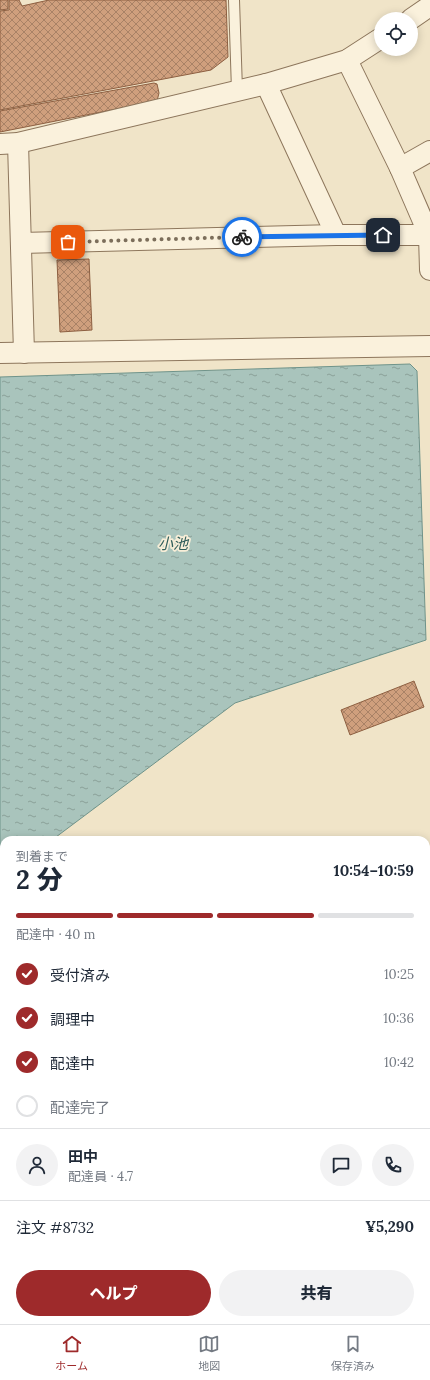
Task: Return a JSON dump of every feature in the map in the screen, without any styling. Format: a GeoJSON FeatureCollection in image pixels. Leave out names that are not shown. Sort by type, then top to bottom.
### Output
{"type":"FeatureCollection","features":[{"type":"Feature","properties":{"kind":"street"},"geometry":{"type":"LineString","coordinates":[[418,14],[430,6]]}},
{"type":"Feature","properties":{"kind":"street"},"geometry":{"type":"LineString","coordinates":[[24,353],[21,243],[9,143],[266,84],[347,60],[374,43]]}},
{"type":"Feature","properties":{"kind":"street"},"geometry":{"type":"LineString","coordinates":[[347,60],[400,168],[429,235],[430,270]]}},
{"type":"Feature","properties":{"kind":"street"},"geometry":{"type":"LineString","coordinates":[[266,84],[336,235]]}},
{"type":"Feature","properties":{"kind":"street"},"geometry":{"type":"LineString","coordinates":[[400,168],[430,151]]}},
{"type":"Feature","properties":{"kind":"street"},"geometry":{"type":"LineString","coordinates":[[21,243],[336,235],[429,235]]}},
{"type":"Feature","properties":{"kind":"street"},"geometry":{"type":"LineString","coordinates":[[0,353],[430,346]]}},
{"type":"Feature","properties":{"kind":"lane"},"geometry":{"type":"LineString","coordinates":[[234,0],[237,90]]}},
{"type":"Feature","properties":{"kind":"water","name":"小池"},"geometry":{"type":"Polygon","coordinates":[[[410,364],[417,371],[426,640],[235,703],[57,836],[0,836],[0,377],[410,364]]]}},
{"type":"Feature","properties":{"kind":"building"},"geometry":{"type":"Polygon","coordinates":[[[0,0],[8,0],[8,9],[0,10],[0,0]]]}},
{"type":"Feature","properties":{"kind":"building"},"geometry":{"type":"Polygon","coordinates":[[[9,0],[19,0],[22,6],[49,0],[226,0],[228,57],[211,70],[0,110],[0,11],[9,10],[9,0]]]}},
{"type":"Feature","properties":{"kind":"building"},"geometry":{"type":"Polygon","coordinates":[[[154,83],[157,84],[159,93],[157,101],[0,132],[0,111],[154,83]]]}},
{"type":"Feature","properties":{"kind":"building"},"geometry":{"type":"Polygon","coordinates":[[[89,259],[92,330],[60,332],[57,260],[89,259]]]}},
{"type":"Feature","properties":{"kind":"building"},"geometry":{"type":"Polygon","coordinates":[[[414,681],[424,707],[350,735],[341,710],[414,681]]]}},
{"type":"Feature","properties":{"kind":"way so far"},"geometry":{"type":"LineString","coordinates":[[68,242],[242,237]]}},
{"type":"Feature","properties":{"kind":"route"},"geometry":{"type":"LineString","coordinates":[[242,237],[383,235]]}}]}
